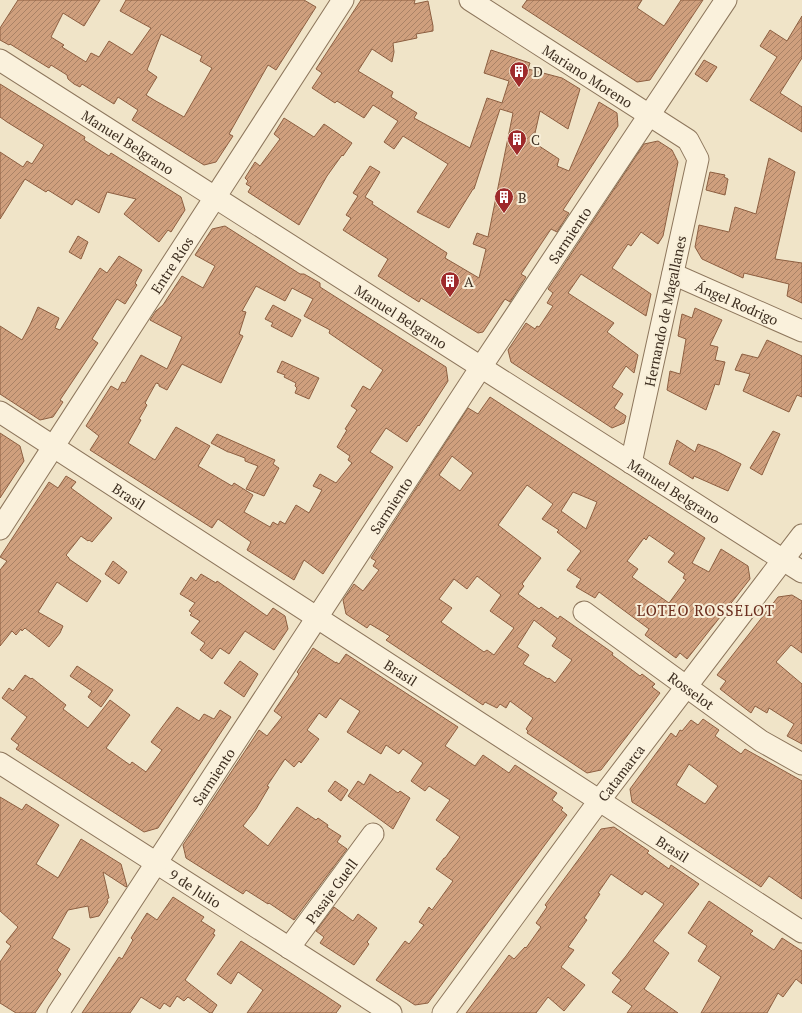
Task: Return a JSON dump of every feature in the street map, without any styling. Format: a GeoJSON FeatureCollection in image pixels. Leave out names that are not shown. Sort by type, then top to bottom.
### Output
{"type":"FeatureCollection","features":[{"type":"Feature","properties":{"kind":"street","name":"Entre Ríos"},"geometry":{"type":"LineString","coordinates":[[0,529],[343,0]]}},
{"type":"Feature","properties":{"kind":"street","name":"Mariano Moreno"},"geometry":{"type":"LineString","coordinates":[[470,0],[688,140],[698,158]]}},
{"type":"Feature","properties":{"kind":"street","name":"Sarmiento"},"geometry":{"type":"LineString","coordinates":[[58,1013],[481,367],[726,0]]}},
{"type":"Feature","properties":{"kind":"street","name":"Manuel Belgrano"},"geometry":{"type":"LineString","coordinates":[[0,60],[802,572]]}},
{"type":"Feature","properties":{"kind":"street","name":"Hernando de Magallanes"},"geometry":{"type":"LineString","coordinates":[[631,463],[698,158]]}},
{"type":"Feature","properties":{"kind":"street","name":"Ángel Rodrigo"},"geometry":{"type":"LineString","coordinates":[[673,274],[802,331]]}},
{"type":"Feature","properties":{"kind":"street","name":"Brasil"},"geometry":{"type":"LineString","coordinates":[[0,412],[802,932]]}},
{"type":"Feature","properties":{"kind":"street","name":"Catamarca"},"geometry":{"type":"LineString","coordinates":[[443,1013],[599,801],[802,535]]}},
{"type":"Feature","properties":{"kind":"street","name":"Rosselot"},"geometry":{"type":"LineString","coordinates":[[584,612],[761,741],[802,764]]}},
{"type":"Feature","properties":{"kind":"street","name":"9 de Julio"},"geometry":{"type":"LineString","coordinates":[[0,763],[391,1013]]}},
{"type":"Feature","properties":{"kind":"street","name":"Pasaje Guell"},"geometry":{"type":"LineString","coordinates":[[289,948],[373,834]]}},
{"type":"Feature","properties":{"kind":"building"},"geometry":{"type":"Polygon","coordinates":[[[18,0],[100,0],[84,26],[63,13],[51,37],[64,45],[62,47],[86,62],[91,53],[99,57],[109,41],[132,55],[151,28],[120,11],[126,0],[304,0],[316,7],[276,70],[268,65],[229,134],[233,136],[216,162],[204,165],[132,120],[138,110],[118,97],[114,104],[82,84],[80,87],[74,84],[68,79],[67,75],[51,65],[49,68],[10,44],[9,45],[0,40],[0,28],[18,0]],[[161,34],[147,70],[157,77],[146,95],[184,117],[212,68],[200,61],[202,56],[161,34]]]}},
{"type":"Feature","properties":{"kind":"building"},"geometry":{"type":"Polygon","coordinates":[[[361,0],[415,0],[414,4],[428,1],[433,31],[416,34],[417,38],[393,43],[394,52],[392,62],[372,49],[358,71],[393,92],[391,97],[417,113],[414,118],[470,148],[487,98],[502,103],[509,81],[484,73],[491,50],[530,63],[528,69],[562,78],[580,89],[568,129],[540,111],[533,142],[559,159],[557,166],[569,171],[599,102],[617,113],[618,126],[563,210],[569,213],[557,232],[551,229],[521,274],[526,277],[510,302],[505,299],[483,332],[478,333],[421,298],[419,302],[378,276],[388,259],[343,230],[351,218],[346,215],[358,196],[353,193],[370,166],[380,172],[365,197],[373,202],[372,204],[447,253],[445,258],[479,278],[486,249],[473,244],[477,233],[488,237],[513,113],[500,109],[474,189],[449,228],[417,212],[448,164],[403,136],[394,149],[384,142],[398,121],[373,105],[364,118],[337,101],[335,103],[312,88],[322,73],[316,69],[361,0]]]}},
{"type":"Feature","properties":{"kind":"building"},"geometry":{"type":"Polygon","coordinates":[[[527,0],[642,0],[637,8],[664,26],[681,0],[703,0],[650,80],[637,82],[522,7],[527,0]]]}},
{"type":"Feature","properties":{"kind":"building"},"geometry":{"type":"Polygon","coordinates":[[[802,16],[802,58],[780,93],[802,107],[802,132],[750,100],[777,57],[760,46],[770,30],[787,41],[802,16]]]}},
{"type":"Feature","properties":{"kind":"building"},"geometry":{"type":"Polygon","coordinates":[[[704,60],[717,67],[707,82],[695,74],[704,60]]]}},
{"type":"Feature","properties":{"kind":"building"},"geometry":{"type":"Polygon","coordinates":[[[0,84],[85,137],[84,140],[109,156],[111,153],[181,197],[185,210],[171,232],[168,230],[159,242],[124,214],[136,199],[107,192],[99,213],[76,199],[72,205],[48,190],[46,192],[25,179],[0,219],[0,152],[23,167],[27,161],[32,164],[44,145],[0,117],[0,84]]]}},
{"type":"Feature","properties":{"kind":"building"},"geometry":{"type":"Polygon","coordinates":[[[284,118],[314,137],[324,124],[352,143],[327,176],[299,225],[248,192],[251,187],[246,184],[248,181],[245,178],[255,162],[260,166],[280,139],[274,134],[284,118]]]}},
{"type":"Feature","properties":{"kind":"building"},"geometry":{"type":"Polygon","coordinates":[[[658,141],[672,150],[678,162],[663,236],[658,244],[641,232],[631,246],[628,244],[612,268],[651,294],[646,316],[581,274],[568,293],[614,323],[607,332],[638,355],[634,373],[626,366],[612,387],[623,394],[614,408],[626,416],[624,423],[612,428],[511,362],[508,350],[526,323],[535,329],[537,326],[539,327],[553,306],[547,303],[553,293],[548,289],[644,144],[658,141]]]}},
{"type":"Feature","properties":{"kind":"building"},"geometry":{"type":"Polygon","coordinates":[[[769,158],[795,172],[775,259],[802,263],[802,303],[787,296],[789,284],[744,273],[743,278],[702,259],[695,247],[699,225],[729,232],[735,207],[756,214],[769,158]]]}},
{"type":"Feature","properties":{"kind":"building"},"geometry":{"type":"Polygon","coordinates":[[[710,172],[725,175],[724,177],[728,179],[725,195],[706,190],[710,172]]]}},
{"type":"Feature","properties":{"kind":"building"},"geometry":{"type":"Polygon","coordinates":[[[225,226],[300,274],[304,274],[320,283],[320,287],[446,367],[448,381],[407,442],[386,428],[370,452],[393,467],[323,574],[304,560],[294,580],[247,550],[251,542],[218,519],[212,528],[90,450],[99,436],[86,426],[111,386],[118,390],[122,382],[125,383],[141,355],[167,369],[182,337],[150,320],[156,311],[163,305],[182,276],[203,288],[215,266],[195,255],[212,229],[225,226]],[[256,286],[242,311],[246,312],[239,334],[243,336],[221,383],[182,364],[167,390],[156,383],[145,403],[147,405],[139,419],[141,420],[128,443],[155,460],[176,427],[210,446],[198,466],[232,486],[234,483],[253,495],[244,512],[270,527],[273,522],[278,525],[280,521],[285,524],[296,505],[309,513],[322,490],[313,486],[320,474],[336,483],[352,463],[348,460],[350,456],[337,447],[347,430],[345,429],[357,410],[351,406],[363,386],[370,390],[383,370],[329,333],[330,330],[304,316],[313,299],[292,288],[285,301],[256,286]]]}},
{"type":"Feature","properties":{"kind":"building"},"geometry":{"type":"Polygon","coordinates":[[[78,236],[88,242],[81,259],[69,252],[78,236]]]}},
{"type":"Feature","properties":{"kind":"building"},"geometry":{"type":"Polygon","coordinates":[[[119,256],[142,270],[135,283],[137,285],[125,304],[117,299],[92,339],[98,343],[60,400],[63,402],[53,417],[40,420],[0,394],[0,326],[22,340],[38,307],[59,318],[55,328],[60,330],[100,268],[107,273],[119,256]]]}},
{"type":"Feature","properties":{"kind":"building"},"geometry":{"type":"Polygon","coordinates":[[[273,305],[301,320],[292,337],[271,326],[273,323],[265,319],[273,305]]]}},
{"type":"Feature","properties":{"kind":"building"},"geometry":{"type":"Polygon","coordinates":[[[695,308],[722,320],[710,345],[718,347],[715,360],[725,362],[719,385],[715,384],[706,410],[667,390],[670,371],[680,374],[686,339],[678,336],[682,314],[692,318],[695,308]]]}},
{"type":"Feature","properties":{"kind":"building"},"geometry":{"type":"Polygon","coordinates":[[[767,340],[802,356],[802,397],[797,395],[789,412],[743,391],[750,374],[735,370],[742,354],[758,358],[767,340]]]}},
{"type":"Feature","properties":{"kind":"building"},"geometry":{"type":"Polygon","coordinates":[[[282,361],[319,378],[309,399],[295,393],[297,388],[295,386],[296,383],[284,377],[285,375],[277,372],[282,361]]]}},
{"type":"Feature","properties":{"kind":"building"},"geometry":{"type":"Polygon","coordinates":[[[490,397],[705,538],[692,563],[709,572],[721,549],[748,566],[750,579],[687,659],[680,653],[676,658],[645,635],[649,629],[599,592],[595,598],[576,587],[581,579],[567,570],[581,551],[557,532],[559,530],[542,519],[553,504],[527,485],[498,525],[541,558],[522,584],[524,586],[518,594],[539,609],[541,607],[558,619],[560,616],[613,653],[612,655],[640,676],[642,674],[655,684],[652,687],[660,693],[601,770],[587,773],[527,733],[528,731],[526,729],[533,718],[510,701],[506,708],[500,704],[497,708],[485,702],[483,705],[386,640],[390,636],[370,624],[367,628],[346,614],[343,600],[354,584],[363,591],[379,570],[373,566],[376,561],[371,558],[468,408],[478,414],[490,397]],[[452,456],[439,475],[460,491],[473,473],[452,456]],[[573,492],[561,511],[586,529],[597,502],[573,492]],[[649,535],[646,540],[644,538],[627,561],[638,569],[632,577],[669,603],[686,580],[683,578],[685,574],[668,562],[675,553],[649,535]],[[477,576],[467,589],[454,579],[439,599],[452,608],[441,622],[484,652],[487,650],[494,655],[514,628],[490,611],[501,595],[477,576]],[[534,620],[517,647],[529,655],[523,664],[548,679],[549,678],[555,683],[572,660],[552,646],[557,638],[534,620]]]}},
{"type":"Feature","properties":{"kind":"building"},"geometry":{"type":"Polygon","coordinates":[[[773,431],[780,434],[762,475],[750,468],[773,431]]]}},
{"type":"Feature","properties":{"kind":"building"},"geometry":{"type":"Polygon","coordinates":[[[0,433],[20,446],[24,461],[0,498],[0,433]]]}},
{"type":"Feature","properties":{"kind":"building"},"geometry":{"type":"Polygon","coordinates":[[[217,434],[275,460],[273,464],[279,468],[264,496],[246,489],[258,466],[245,461],[245,458],[228,452],[211,443],[217,434]]]}},
{"type":"Feature","properties":{"kind":"building"},"geometry":{"type":"Polygon","coordinates":[[[677,440],[695,452],[698,444],[716,451],[741,464],[728,491],[694,476],[693,479],[669,464],[677,440]]]}},
{"type":"Feature","properties":{"kind":"building"},"geometry":{"type":"Polygon","coordinates":[[[66,476],[76,482],[71,488],[112,518],[92,542],[81,536],[66,555],[69,559],[101,581],[87,602],[57,582],[38,612],[63,626],[60,633],[49,647],[25,628],[22,631],[21,629],[16,635],[12,631],[0,646],[0,570],[7,561],[0,557],[49,482],[58,488],[66,476]]]}},
{"type":"Feature","properties":{"kind":"building"},"geometry":{"type":"Polygon","coordinates":[[[113,561],[127,572],[119,584],[105,574],[113,561]]]}},
{"type":"Feature","properties":{"kind":"building"},"geometry":{"type":"Polygon","coordinates":[[[201,574],[216,583],[217,581],[267,616],[273,608],[285,616],[288,629],[274,650],[245,631],[229,654],[220,648],[212,659],[200,650],[205,643],[191,633],[200,621],[190,615],[192,613],[189,611],[195,603],[180,594],[191,577],[196,581],[201,574]]]}},
{"type":"Feature","properties":{"kind":"building"},"geometry":{"type":"Polygon","coordinates":[[[792,595],[802,601],[802,653],[791,645],[776,662],[802,684],[802,744],[787,736],[794,724],[769,708],[767,713],[755,706],[751,713],[720,689],[726,681],[717,675],[778,597],[792,595]]]}},
{"type":"Feature","properties":{"kind":"building"},"geometry":{"type":"Polygon","coordinates":[[[313,648],[339,664],[346,654],[458,727],[445,746],[475,766],[483,755],[509,773],[515,765],[557,793],[552,800],[563,808],[561,810],[567,815],[428,1003],[415,1005],[376,980],[405,941],[409,944],[424,925],[419,922],[429,907],[432,910],[453,881],[436,869],[460,837],[436,820],[450,800],[429,786],[425,791],[411,781],[423,763],[403,749],[399,754],[386,745],[381,754],[347,732],[360,711],[340,698],[326,718],[319,713],[307,730],[319,739],[301,763],[299,761],[294,767],[285,759],[267,786],[269,787],[256,809],[243,826],[268,846],[297,807],[316,820],[318,818],[328,825],[327,827],[341,836],[337,842],[347,849],[294,920],[246,890],[243,894],[186,858],[183,845],[259,730],[267,736],[282,717],[274,711],[299,674],[297,672],[313,648]]]}},
{"type":"Feature","properties":{"kind":"building"},"geometry":{"type":"Polygon","coordinates":[[[240,661],[258,674],[244,697],[224,683],[240,661]]]}},
{"type":"Feature","properties":{"kind":"building"},"geometry":{"type":"Polygon","coordinates":[[[77,666],[113,690],[101,707],[88,697],[92,691],[70,676],[77,666]]]}},
{"type":"Feature","properties":{"kind":"building"},"geometry":{"type":"Polygon","coordinates":[[[25,675],[31,679],[32,678],[66,705],[63,709],[88,728],[110,700],[130,715],[106,748],[130,765],[132,762],[146,772],[162,750],[151,742],[177,707],[199,721],[204,714],[214,719],[220,710],[231,717],[158,828],[144,832],[16,749],[19,745],[11,739],[27,717],[2,698],[9,688],[13,691],[25,675]]]}},
{"type":"Feature","properties":{"kind":"building"},"geometry":{"type":"Polygon","coordinates":[[[703,719],[719,730],[715,736],[741,754],[745,749],[802,781],[802,899],[769,876],[761,887],[632,802],[630,789],[671,733],[676,737],[680,730],[682,731],[691,720],[698,725],[703,719]],[[689,764],[676,785],[705,804],[718,786],[689,764]]]}},
{"type":"Feature","properties":{"kind":"building"},"geometry":{"type":"Polygon","coordinates":[[[370,774],[398,793],[400,791],[410,798],[393,829],[348,796],[358,781],[364,785],[370,774]]]}},
{"type":"Feature","properties":{"kind":"building"},"geometry":{"type":"Polygon","coordinates":[[[335,781],[348,790],[341,801],[328,791],[335,781]]]}},
{"type":"Feature","properties":{"kind":"building"},"geometry":{"type":"Polygon","coordinates":[[[0,797],[22,810],[26,804],[59,825],[36,864],[58,878],[81,839],[121,864],[127,886],[126,887],[103,872],[109,898],[107,899],[108,902],[99,916],[90,918],[88,906],[68,910],[52,938],[70,949],[57,970],[61,974],[35,1013],[16,1013],[0,1003],[0,962],[11,946],[6,942],[18,927],[0,911],[0,797]]]}},
{"type":"Feature","properties":{"kind":"building"},"geometry":{"type":"Polygon","coordinates":[[[614,827],[649,851],[647,853],[669,869],[671,865],[699,884],[653,941],[669,953],[644,989],[678,1013],[627,1013],[632,1006],[612,992],[621,980],[612,973],[664,904],[645,891],[642,895],[611,874],[584,918],[587,920],[568,947],[574,950],[561,967],[585,985],[564,1011],[548,997],[536,1013],[466,1013],[509,955],[514,959],[525,947],[526,948],[541,927],[536,923],[547,907],[545,905],[601,829],[614,827]]]}},
{"type":"Feature","properties":{"kind":"building"},"geometry":{"type":"Polygon","coordinates":[[[173,897],[204,917],[201,921],[215,930],[213,934],[215,935],[185,980],[217,1005],[212,1013],[188,997],[184,1001],[177,996],[170,1007],[164,1003],[160,1009],[141,997],[130,1013],[82,1013],[119,957],[122,959],[133,940],[131,938],[147,913],[157,920],[173,897]]]}},
{"type":"Feature","properties":{"kind":"building"},"geometry":{"type":"Polygon","coordinates":[[[709,901],[753,931],[750,934],[774,950],[782,938],[802,951],[802,984],[796,979],[783,997],[778,993],[767,1013],[701,1013],[721,977],[698,961],[707,946],[688,933],[709,901]]]}},
{"type":"Feature","properties":{"kind":"building"},"geometry":{"type":"Polygon","coordinates":[[[334,907],[353,921],[358,914],[377,928],[367,942],[369,944],[354,965],[320,943],[324,937],[316,931],[334,907]]]}},
{"type":"Feature","properties":{"kind":"building"},"geometry":{"type":"Polygon","coordinates":[[[241,941],[341,1006],[336,1013],[247,1013],[263,990],[238,972],[231,984],[217,974],[241,941]]]}},
{"type":"Feature","properties":{"kind":"place","name":"D"},"geometry":{"type":"Point","coordinates":[519,88]}},
{"type":"Feature","properties":{"kind":"place","name":"C"},"geometry":{"type":"Point","coordinates":[517,156]}},
{"type":"Feature","properties":{"kind":"place","name":"B"},"geometry":{"type":"Point","coordinates":[504,214]}},
{"type":"Feature","properties":{"kind":"place","name":"A"},"geometry":{"type":"Point","coordinates":[450,298]}},
{"type":"Feature","properties":{"kind":"district","name":"LOTEO ROSSELOT"},"geometry":{"type":"Point","coordinates":[706,610]}}]}
